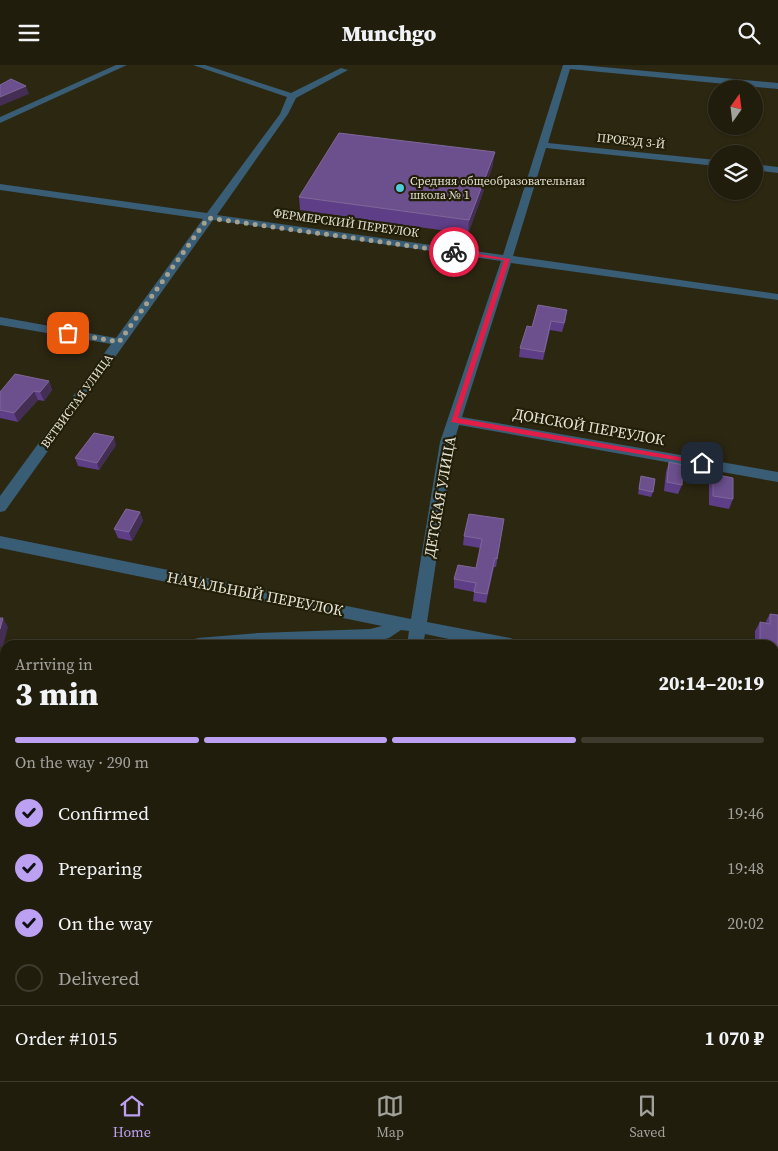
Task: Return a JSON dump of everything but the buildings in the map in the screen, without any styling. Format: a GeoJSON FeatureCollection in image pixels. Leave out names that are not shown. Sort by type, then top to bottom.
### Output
{"type":"FeatureCollection","features":[{"type":"Feature","properties":{"kind":"street"},"geometry":{"type":"LineString","coordinates":[[0,120],[123,65]]}},
{"type":"Feature","properties":{"kind":"street"},"geometry":{"type":"LineString","coordinates":[[197,65],[292,96],[344,70]]}},
{"type":"Feature","properties":{"kind":"street"},"geometry":{"type":"LineString","coordinates":[[567,65],[778,87]]}},
{"type":"Feature","properties":{"kind":"street","name":"ДЕТСКАЯ УЛИЦА"},"geometry":{"type":"LineString","coordinates":[[416,640],[447,442],[507,259],[567,65]]}},
{"type":"Feature","properties":{"kind":"street","name":"ВЕТВИСТАЯ УЛИЦА"},"geometry":{"type":"LineString","coordinates":[[0,507],[284,114],[292,96]]}},
{"type":"Feature","properties":{"kind":"street","name":"ПРОЕЗД 3-Й"},"geometry":{"type":"LineString","coordinates":[[543,145],[708,162]]}},
{"type":"Feature","properties":{"kind":"street"},"geometry":{"type":"LineString","coordinates":[[763,168],[778,170]]}},
{"type":"Feature","properties":{"kind":"street","name":"ФЕРМЕРСКИЙ ПЕРЕУЛОК"},"geometry":{"type":"LineString","coordinates":[[0,187],[208,218],[778,297]]}},
{"type":"Feature","properties":{"kind":"street"},"geometry":{"type":"LineString","coordinates":[[0,321],[119,342]]}},
{"type":"Feature","properties":{"kind":"street","name":"ДОНСКОЙ ПЕРЕУЛОК"},"geometry":{"type":"LineString","coordinates":[[454,420],[778,477]]}},
{"type":"Feature","properties":{"kind":"street","name":"НАЧАЛЬНЫЙ ПЕРЕУЛОК"},"geometry":{"type":"LineString","coordinates":[[0,543],[487,640]]}},
{"type":"Feature","properties":{"kind":"street"},"geometry":{"type":"LineString","coordinates":[[258,640],[370,636],[382,633],[399,623]]}},
{"type":"Feature","properties":{"kind":"way so far"},"geometry":{"type":"LineString","coordinates":[[68,333],[119,342],[208,218],[454,252]]}},
{"type":"Feature","properties":{"kind":"place","name":"Средняя общеобразовательная школа № 1"},"geometry":{"type":"Point","coordinates":[400,188]}},
{"type":"Feature","properties":{"kind":"route"},"geometry":{"type":"LineString","coordinates":[[454,252],[507,259],[454,420],[702,463]]}}]}
